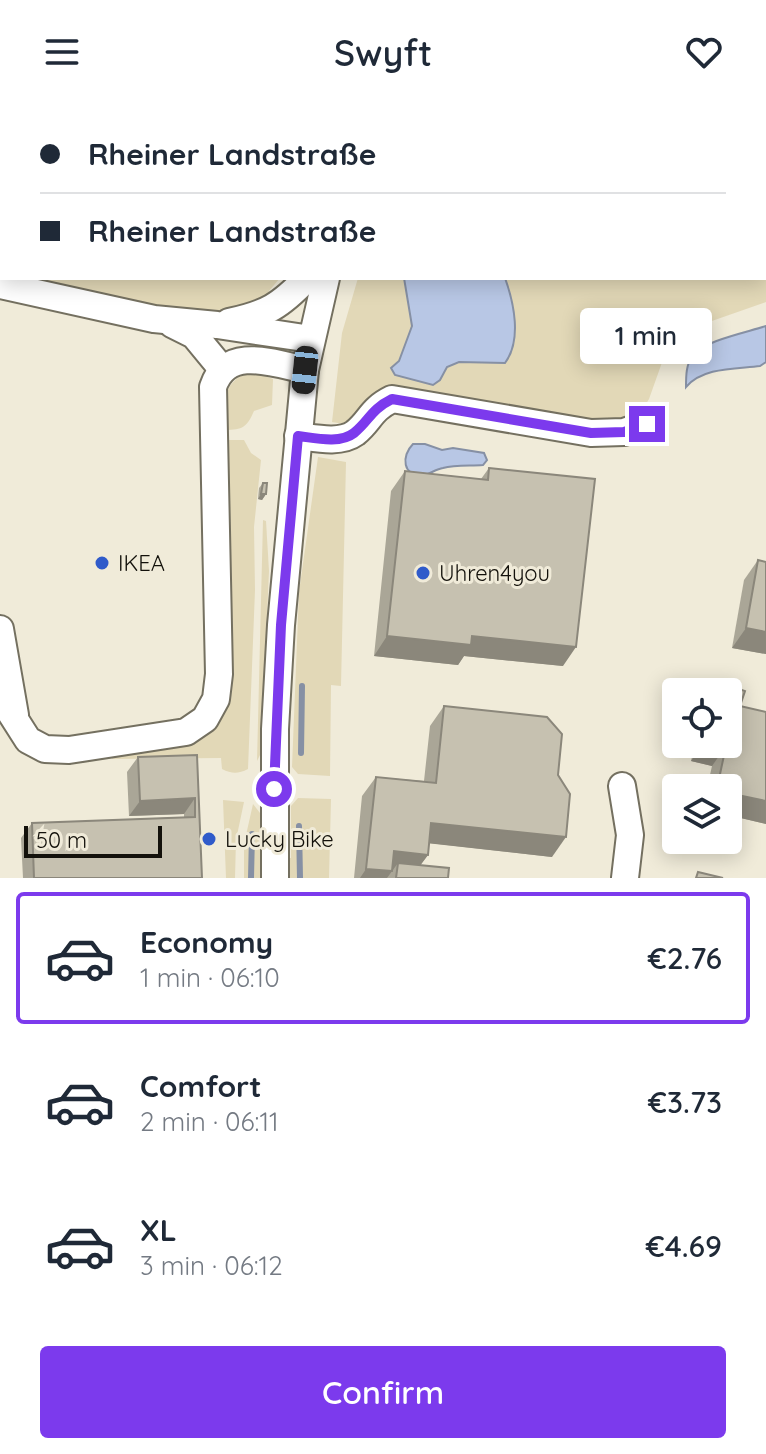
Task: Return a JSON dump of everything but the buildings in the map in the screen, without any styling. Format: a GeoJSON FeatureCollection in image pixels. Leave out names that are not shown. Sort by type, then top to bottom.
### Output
{"type":"FeatureCollection","features":[{"type":"Feature","properties":{"kind":"street"},"geometry":{"type":"LineString","coordinates":[[217,325],[252,317],[282,304],[305,280]]}},
{"type":"Feature","properties":{"kind":"street"},"geometry":{"type":"LineString","coordinates":[[275,878],[275,729],[281,625],[305,370],[326,280]]}},
{"type":"Feature","properties":{"kind":"street"},"geometry":{"type":"LineString","coordinates":[[0,285],[178,326],[194,335],[222,369]]}},
{"type":"Feature","properties":{"kind":"street"},"geometry":{"type":"LineString","coordinates":[[0,296],[29,290]]}},
{"type":"Feature","properties":{"kind":"street"},"geometry":{"type":"LineString","coordinates":[[154,319],[311,339]]}},
{"type":"Feature","properties":{"kind":"street"},"geometry":{"type":"LineString","coordinates":[[0,696],[28,740],[45,749],[69,750],[186,732],[205,719],[216,699],[219,674],[213,387],[222,369],[240,360],[305,370]]}},
{"type":"Feature","properties":{"kind":"street"},"geometry":{"type":"LineString","coordinates":[[298,436],[340,439],[354,434],[376,407],[392,399],[591,433],[624,432],[647,424]]}},
{"type":"Feature","properties":{"kind":"street"},"geometry":{"type":"LineString","coordinates":[[0,629],[16,722]]}},
{"type":"Feature","properties":{"kind":"street"},"geometry":{"type":"LineString","coordinates":[[622,786],[630,835],[625,878]]}},
{"type":"Feature","properties":{"kind":"shaded area"},"geometry":{"type":"Polygon","coordinates":[[[28,280],[278,280],[269,291],[270,301],[244,309],[187,311],[130,303],[28,280]]]}},
{"type":"Feature","properties":{"kind":"shaded area"},"geometry":{"type":"Polygon","coordinates":[[[357,280],[766,280],[766,302],[689,329],[665,354],[649,399],[640,414],[624,422],[594,423],[387,388],[378,393],[352,422],[332,422],[342,333],[357,280]]]}},
{"type":"Feature","properties":{"kind":"shaded area"},"geometry":{"type":"Polygon","coordinates":[[[243,374],[259,374],[273,379],[272,405],[254,411],[244,426],[225,430],[227,392],[243,374]]]}},
{"type":"Feature","properties":{"kind":"shaded area"},"geometry":{"type":"Polygon","coordinates":[[[225,440],[244,440],[251,453],[261,460],[254,527],[255,590],[248,769],[235,773],[226,771],[222,769],[221,758],[112,759],[113,751],[212,723],[225,440]]]}},
{"type":"Feature","properties":{"kind":"shaded area"},"geometry":{"type":"Polygon","coordinates":[[[318,457],[346,462],[341,686],[331,685],[330,776],[298,774],[292,767],[299,592],[318,457]]]}},
{"type":"Feature","properties":{"kind":"shaded area"},"geometry":{"type":"Polygon","coordinates":[[[263,520],[266,521],[269,571],[261,753],[257,761],[263,520]]]}},
{"type":"Feature","properties":{"kind":"shaded area"},"geometry":{"type":"Polygon","coordinates":[[[298,798],[331,799],[329,878],[287,878],[287,858],[291,858],[291,806],[298,798]]]}},
{"type":"Feature","properties":{"kind":"shaded area"},"geometry":{"type":"Polygon","coordinates":[[[223,800],[244,802],[236,840],[235,878],[226,878],[223,800]]]}},
{"type":"Feature","properties":{"kind":"shaded area"},"geometry":{"type":"Polygon","coordinates":[[[253,804],[260,813],[260,855],[265,856],[265,878],[244,878],[244,844],[253,804]]]}},
{"type":"Feature","properties":{"kind":"water"},"geometry":{"type":"Polygon","coordinates":[[[404,280],[506,280],[515,333],[505,363],[459,362],[447,367],[440,380],[433,385],[395,375],[391,368],[399,361],[412,326],[404,280]]]}},
{"type":"Feature","properties":{"kind":"water"},"geometry":{"type":"Polygon","coordinates":[[[766,326],[766,362],[760,366],[711,372],[693,380],[686,387],[689,362],[698,350],[716,341],[766,326]]]}},
{"type":"Feature","properties":{"kind":"water"},"geometry":{"type":"Polygon","coordinates":[[[413,444],[484,453],[487,460],[483,465],[448,467],[417,475],[411,473],[405,460],[413,444]]]}},
{"type":"Feature","properties":{"kind":"waterway"},"geometry":{"type":"LineString","coordinates":[[301,753],[302,686]]}},
{"type":"Feature","properties":{"kind":"waterway"},"geometry":{"type":"LineString","coordinates":[[299,826],[300,878]]}},
{"type":"Feature","properties":{"kind":"waterway"},"geometry":{"type":"LineString","coordinates":[[251,878],[252,834]]}},
{"type":"Feature","properties":{"kind":"place","name":"IKEA"},"geometry":{"type":"Point","coordinates":[102,563]}},
{"type":"Feature","properties":{"kind":"place","name":"Uhren4you"},"geometry":{"type":"Point","coordinates":[423,573]}},
{"type":"Feature","properties":{"kind":"place","name":"Lucky Bike"},"geometry":{"type":"Point","coordinates":[209,839]}},
{"type":"Feature","properties":{"kind":"route"},"geometry":{"type":"LineString","coordinates":[[274,789],[281,625],[298,436],[340,439],[354,434],[376,407],[392,399],[591,433],[624,432],[647,424]]}}]}
